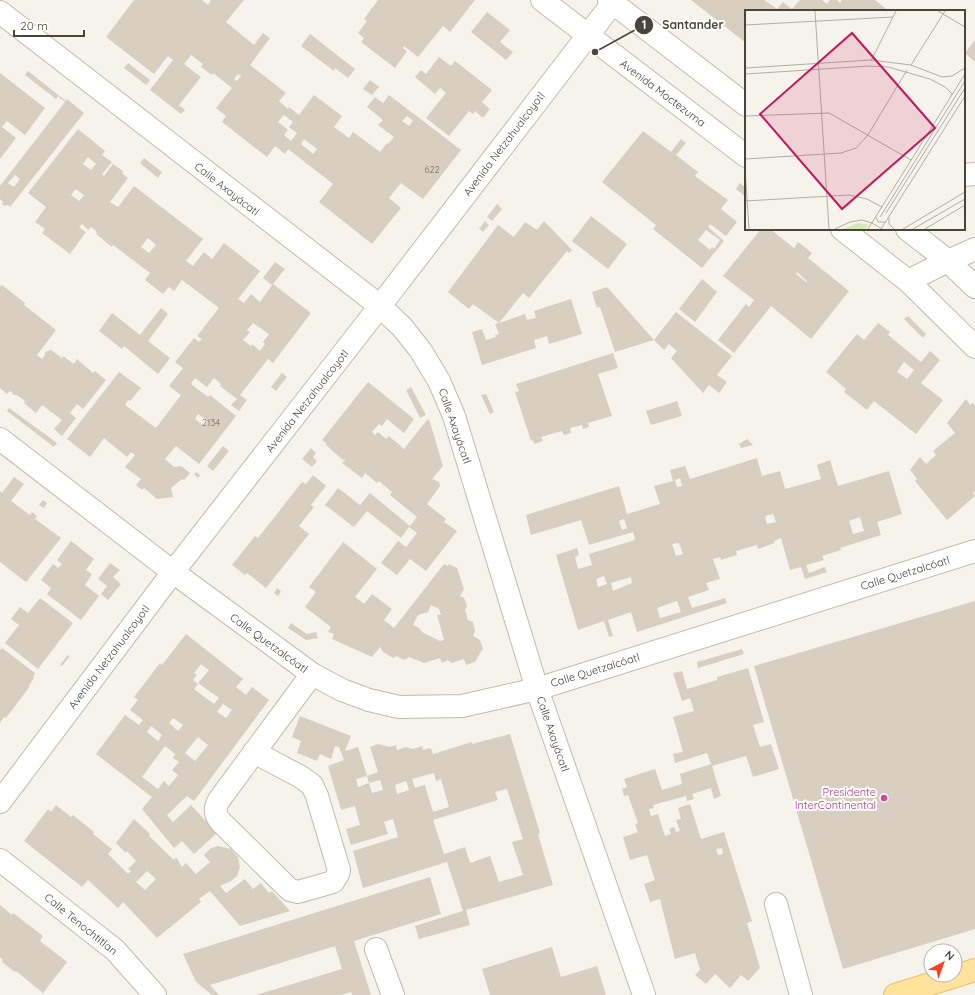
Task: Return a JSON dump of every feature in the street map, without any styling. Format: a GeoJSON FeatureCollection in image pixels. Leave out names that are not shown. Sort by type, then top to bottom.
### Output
{"type":"FeatureCollection","features":[{"type":"Feature","properties":{"kind":"main road"},"geometry":{"type":"LineString","coordinates":[[895,995],[975,970]]}},
{"type":"Feature","properties":{"kind":"street","name":"Avenida Moctezuma"},"geometry":{"type":"LineString","coordinates":[[542,0],[745,155]]}},
{"type":"Feature","properties":{"kind":"street","name":"Avenida Netzahualcoyotl"},"geometry":{"type":"LineString","coordinates":[[0,802],[173,572],[380,306],[588,35],[612,1]]}},
{"type":"Feature","properties":{"kind":"street"},"geometry":{"type":"LineString","coordinates":[[612,1],[745,104]]}},
{"type":"Feature","properties":{"kind":"street","name":"Calle Axayácatl"},"geometry":{"type":"LineString","coordinates":[[0,12],[380,306],[402,327],[421,351],[439,381],[451,409],[537,688],[644,995]]}},
{"type":"Feature","properties":{"kind":"street"},"geometry":{"type":"LineString","coordinates":[[965,175],[975,174]]}},
{"type":"Feature","properties":{"kind":"street"},"geometry":{"type":"LineString","coordinates":[[843,230],[908,281],[975,347]]}},
{"type":"Feature","properties":{"kind":"street"},"geometry":{"type":"LineString","coordinates":[[908,230],[948,261],[975,287]]}},
{"type":"Feature","properties":{"kind":"street"},"geometry":{"type":"LineString","coordinates":[[908,281],[975,249]]}},
{"type":"Feature","properties":{"kind":"street","name":"Calle Quetzalcóatl"},"geometry":{"type":"LineString","coordinates":[[0,439],[173,572],[312,674],[342,690],[369,700],[399,707],[462,706],[537,688],[975,551]]}},
{"type":"Feature","properties":{"kind":"street"},"geometry":{"type":"LineString","coordinates":[[254,752],[301,777],[312,785],[317,796],[339,870],[333,882],[298,892],[290,890],[217,818],[215,812],[216,805],[219,800],[254,752],[312,674]]}},
{"type":"Feature","properties":{"kind":"street","name":"Calle Tenochtitlan"},"geometry":{"type":"LineString","coordinates":[[0,860],[115,950],[155,995]]}},
{"type":"Feature","properties":{"kind":"street"},"geometry":{"type":"LineString","coordinates":[[776,904],[801,995]]}},
{"type":"Feature","properties":{"kind":"street"},"geometry":{"type":"LineString","coordinates":[[376,949],[393,995]]}},
{"type":"Feature","properties":{"kind":"building"},"geometry":{"type":"Polygon","coordinates":[[[134,0],[202,0],[208,5],[211,0],[244,0],[226,22],[254,45],[263,33],[270,38],[250,65],[286,93],[279,101],[288,109],[289,107],[299,115],[314,95],[342,116],[334,127],[349,138],[353,132],[380,152],[394,137],[378,125],[383,120],[367,107],[375,97],[383,103],[389,95],[461,150],[423,199],[401,183],[389,198],[401,208],[372,244],[319,202],[333,184],[288,149],[285,154],[275,146],[267,157],[222,122],[226,116],[216,108],[232,88],[213,73],[212,75],[201,67],[203,64],[191,55],[184,64],[201,77],[179,105],[185,110],[181,114],[150,90],[173,60],[168,56],[154,74],[106,37],[134,0]],[[238,74],[234,79],[237,81],[241,76],[238,74]],[[284,115],[278,122],[288,130],[284,135],[291,141],[297,133],[289,127],[293,122],[284,115]],[[407,116],[402,121],[409,126],[413,121],[407,116]],[[304,139],[301,144],[313,154],[317,149],[304,139]]]}},
{"type":"Feature","properties":{"kind":"building"},"geometry":{"type":"Polygon","coordinates":[[[378,0],[475,0],[450,32],[443,26],[418,57],[404,46],[403,48],[407,51],[395,68],[361,42],[364,38],[358,33],[367,21],[364,19],[378,0]]]}},
{"type":"Feature","properties":{"kind":"building"},"geometry":{"type":"Polygon","coordinates":[[[691,0],[764,0],[777,9],[783,2],[792,9],[800,0],[822,0],[827,4],[830,0],[837,0],[840,3],[842,0],[875,0],[888,10],[745,10],[745,42],[691,0]]]}},
{"type":"Feature","properties":{"kind":"building"},"geometry":{"type":"Polygon","coordinates":[[[487,12],[510,30],[500,42],[513,52],[506,60],[471,32],[487,12]]]}},
{"type":"Feature","properties":{"kind":"building"},"geometry":{"type":"Polygon","coordinates":[[[310,34],[355,69],[348,78],[335,68],[334,71],[301,46],[310,34]]]}},
{"type":"Feature","properties":{"kind":"building"},"geometry":{"type":"Polygon","coordinates":[[[975,40],[975,62],[965,53],[975,40]]]}},
{"type":"Feature","properties":{"kind":"building"},"geometry":{"type":"Polygon","coordinates":[[[439,57],[451,66],[455,61],[492,90],[482,102],[490,109],[483,118],[475,111],[473,114],[469,111],[449,136],[426,118],[446,93],[440,88],[435,94],[415,77],[421,70],[426,74],[439,57]]]}},
{"type":"Feature","properties":{"kind":"building"},"geometry":{"type":"Polygon","coordinates":[[[128,63],[150,80],[146,85],[124,68],[128,63]]]}},
{"type":"Feature","properties":{"kind":"building"},"geometry":{"type":"Polygon","coordinates":[[[28,71],[84,113],[10,207],[2,204],[3,202],[0,199],[0,186],[65,102],[58,96],[56,99],[25,75],[28,71]],[[15,175],[8,183],[14,187],[20,179],[15,175]]]}},
{"type":"Feature","properties":{"kind":"building"},"geometry":{"type":"Polygon","coordinates":[[[0,73],[45,108],[25,135],[7,121],[2,127],[16,138],[0,159],[0,73]]]}},
{"type":"Feature","properties":{"kind":"building"},"geometry":{"type":"Polygon","coordinates":[[[370,80],[379,87],[372,95],[363,89],[370,80]]]}},
{"type":"Feature","properties":{"kind":"building"},"geometry":{"type":"Polygon","coordinates":[[[78,129],[105,151],[102,155],[112,162],[102,174],[104,176],[113,164],[123,171],[122,173],[128,178],[110,202],[118,207],[134,186],[203,239],[186,261],[193,266],[204,252],[212,259],[224,243],[260,271],[238,299],[244,303],[251,294],[260,302],[272,285],[263,278],[275,262],[285,269],[273,284],[311,313],[273,363],[268,359],[240,395],[247,400],[239,411],[231,405],[237,399],[220,386],[221,384],[214,378],[207,387],[195,378],[191,384],[208,397],[210,395],[236,416],[199,464],[176,446],[165,459],[174,467],[181,466],[190,473],[184,480],[182,479],[171,488],[173,497],[157,499],[144,488],[142,490],[136,485],[141,479],[125,467],[135,455],[131,452],[127,457],[104,438],[90,457],[67,439],[119,372],[141,388],[130,401],[128,400],[125,405],[156,428],[181,395],[169,386],[183,368],[175,362],[194,338],[199,342],[202,339],[197,336],[219,308],[182,280],[174,291],[169,287],[163,294],[145,280],[150,273],[113,245],[112,247],[96,234],[97,232],[91,227],[88,230],[82,224],[79,227],[86,232],[70,254],[42,233],[45,229],[35,222],[46,207],[28,193],[78,129]],[[88,157],[83,164],[91,170],[96,164],[88,157]],[[76,189],[71,195],[79,201],[84,195],[76,189]],[[148,238],[141,247],[149,253],[156,245],[148,238]],[[253,323],[247,330],[250,332],[243,340],[251,346],[252,344],[260,351],[265,344],[263,342],[269,334],[253,323]],[[198,414],[195,419],[204,426],[208,421],[198,414]]]}},
{"type":"Feature","properties":{"kind":"building"},"geometry":{"type":"Polygon","coordinates":[[[643,131],[671,152],[681,139],[686,143],[676,155],[698,172],[695,176],[728,200],[721,209],[737,222],[726,236],[710,224],[708,227],[724,241],[702,268],[653,229],[656,225],[602,182],[643,131]],[[706,230],[698,240],[710,250],[712,247],[714,249],[720,240],[706,230]]]}},
{"type":"Feature","properties":{"kind":"building"},"geometry":{"type":"Polygon","coordinates":[[[144,158],[162,172],[158,178],[140,163],[144,158]]]}},
{"type":"Feature","properties":{"kind":"building"},"geometry":{"type":"Polygon","coordinates":[[[740,183],[745,187],[745,196],[736,189],[740,183]]]}},
{"type":"Feature","properties":{"kind":"building"},"geometry":{"type":"Polygon","coordinates":[[[497,204],[502,209],[492,221],[487,217],[497,204]]]}},
{"type":"Feature","properties":{"kind":"building"},"geometry":{"type":"Polygon","coordinates":[[[591,216],[627,244],[608,269],[572,241],[591,216]]]}},
{"type":"Feature","properties":{"kind":"building"},"geometry":{"type":"Polygon","coordinates":[[[485,221],[489,225],[483,232],[479,229],[485,221]]]}},
{"type":"Feature","properties":{"kind":"building"},"geometry":{"type":"Polygon","coordinates":[[[544,221],[572,250],[569,253],[567,251],[529,298],[523,293],[499,323],[473,304],[469,309],[448,292],[498,225],[514,237],[525,222],[537,230],[544,221]]]}},
{"type":"Feature","properties":{"kind":"building"},"geometry":{"type":"Polygon","coordinates":[[[760,230],[771,230],[794,248],[798,242],[812,253],[808,258],[849,291],[811,339],[771,306],[734,353],[718,340],[746,304],[749,307],[754,300],[723,276],[760,230]],[[797,272],[796,274],[806,282],[807,281],[797,272]]]}},
{"type":"Feature","properties":{"kind":"building"},"geometry":{"type":"Polygon","coordinates":[[[702,279],[717,292],[695,322],[679,309],[702,279]]]}},
{"type":"Feature","properties":{"kind":"building"},"geometry":{"type":"Polygon","coordinates":[[[2,285],[25,303],[24,305],[56,330],[37,355],[42,359],[45,352],[51,350],[74,364],[77,359],[93,373],[95,371],[106,380],[83,409],[77,404],[70,413],[76,418],[62,436],[54,429],[62,420],[42,405],[36,413],[17,395],[13,395],[10,391],[7,394],[0,388],[0,287],[2,285]]]}},
{"type":"Feature","properties":{"kind":"building"},"geometry":{"type":"Polygon","coordinates":[[[607,287],[654,340],[615,352],[600,307],[597,308],[592,292],[607,287]]]}},
{"type":"Feature","properties":{"kind":"building"},"geometry":{"type":"Polygon","coordinates":[[[571,299],[582,334],[549,344],[547,336],[534,340],[536,348],[482,365],[472,332],[482,329],[486,340],[496,337],[495,335],[499,334],[495,324],[525,314],[527,320],[536,318],[534,311],[571,299]]]}},
{"type":"Feature","properties":{"kind":"building"},"geometry":{"type":"Polygon","coordinates":[[[161,308],[168,314],[148,341],[170,358],[158,374],[124,346],[122,349],[99,331],[112,313],[140,335],[161,308]]]}},
{"type":"Feature","properties":{"kind":"building"},"geometry":{"type":"Polygon","coordinates":[[[676,312],[732,356],[717,375],[727,382],[719,393],[709,385],[703,393],[671,358],[677,351],[669,344],[664,350],[654,340],[676,312]]]}},
{"type":"Feature","properties":{"kind":"building"},"geometry":{"type":"Polygon","coordinates":[[[908,316],[926,334],[923,338],[904,319],[908,316]]]}},
{"type":"Feature","properties":{"kind":"building"},"geometry":{"type":"Polygon","coordinates":[[[878,323],[890,332],[888,335],[921,362],[930,351],[940,360],[921,383],[943,400],[916,434],[874,401],[867,410],[844,392],[846,389],[826,372],[857,334],[864,340],[878,323]],[[904,362],[897,372],[907,379],[914,370],[904,362]]]}},
{"type":"Feature","properties":{"kind":"building"},"geometry":{"type":"Polygon","coordinates":[[[613,353],[618,368],[598,374],[612,416],[588,423],[589,427],[583,429],[582,425],[570,428],[571,433],[564,435],[562,431],[541,437],[543,441],[534,444],[533,440],[531,441],[515,392],[519,391],[516,384],[613,353]]]}},
{"type":"Feature","properties":{"kind":"building"},"geometry":{"type":"Polygon","coordinates":[[[282,373],[287,377],[276,391],[271,387],[282,373]]]}},
{"type":"Feature","properties":{"kind":"building"},"geometry":{"type":"Polygon","coordinates":[[[368,382],[414,419],[404,433],[387,419],[382,426],[379,424],[372,432],[375,435],[378,432],[386,439],[389,436],[404,449],[429,419],[443,466],[432,479],[439,482],[440,486],[427,504],[446,519],[444,522],[457,531],[426,571],[410,559],[397,575],[381,563],[398,541],[406,547],[417,533],[409,527],[401,538],[367,511],[354,527],[325,505],[338,488],[360,505],[370,493],[410,526],[417,517],[390,495],[392,492],[379,481],[377,483],[365,473],[362,478],[342,463],[346,459],[343,460],[322,440],[368,382]]]}},
{"type":"Feature","properties":{"kind":"building"},"geometry":{"type":"Polygon","coordinates":[[[411,387],[426,415],[420,418],[406,390],[411,387]]]}},
{"type":"Feature","properties":{"kind":"building"},"geometry":{"type":"Polygon","coordinates":[[[486,394],[494,412],[490,414],[481,395],[486,394]]]}},
{"type":"Feature","properties":{"kind":"building"},"geometry":{"type":"Polygon","coordinates":[[[966,399],[970,405],[973,403],[975,406],[975,491],[973,493],[975,496],[947,520],[915,481],[917,479],[910,470],[920,457],[926,464],[936,455],[933,451],[955,433],[947,423],[966,399]]]}},
{"type":"Feature","properties":{"kind":"building"},"geometry":{"type":"Polygon","coordinates":[[[677,401],[682,416],[651,425],[646,411],[677,401]]]}},
{"type":"Feature","properties":{"kind":"building"},"geometry":{"type":"Polygon","coordinates":[[[9,408],[57,443],[54,447],[7,411],[9,408]]]}},
{"type":"Feature","properties":{"kind":"building"},"geometry":{"type":"Polygon","coordinates":[[[747,439],[753,445],[741,448],[739,444],[747,439]]]}},
{"type":"Feature","properties":{"kind":"building"},"geometry":{"type":"Polygon","coordinates":[[[223,446],[229,451],[213,471],[207,466],[223,446]]]}},
{"type":"Feature","properties":{"kind":"building"},"geometry":{"type":"Polygon","coordinates":[[[311,448],[316,453],[313,457],[317,461],[312,467],[302,459],[311,448]]]}},
{"type":"Feature","properties":{"kind":"building"},"geometry":{"type":"Polygon","coordinates":[[[757,458],[762,476],[780,471],[785,489],[821,479],[817,465],[830,460],[838,486],[889,471],[902,514],[877,522],[881,535],[840,548],[841,550],[822,556],[824,560],[806,565],[809,573],[825,567],[827,572],[805,579],[801,567],[790,570],[781,538],[774,541],[775,543],[758,549],[757,545],[736,551],[737,555],[721,560],[720,557],[713,559],[720,579],[706,583],[709,590],[688,597],[692,608],[725,598],[727,603],[637,632],[631,612],[608,620],[613,636],[609,637],[604,621],[578,630],[556,555],[577,548],[579,555],[575,557],[578,569],[592,565],[589,554],[635,540],[633,532],[589,545],[581,520],[531,535],[526,515],[619,486],[627,514],[660,504],[654,486],[673,481],[670,470],[685,466],[690,479],[757,458]],[[680,478],[675,480],[677,487],[682,486],[680,478]],[[773,514],[765,516],[767,524],[776,522],[773,514]],[[860,517],[849,521],[853,534],[864,531],[860,517]],[[624,519],[619,521],[622,530],[627,528],[624,519]],[[679,543],[672,544],[676,556],[683,554],[679,543]],[[604,576],[596,579],[598,587],[607,584],[604,576]],[[631,577],[611,583],[613,591],[632,583],[631,577]],[[677,601],[657,608],[660,618],[681,612],[677,601]]]}},
{"type":"Feature","properties":{"kind":"building"},"geometry":{"type":"Polygon","coordinates":[[[196,472],[200,475],[198,478],[194,474],[196,472]]]}},
{"type":"Feature","properties":{"kind":"building"},"geometry":{"type":"Polygon","coordinates":[[[313,475],[326,486],[311,505],[314,507],[299,526],[309,534],[266,588],[247,573],[245,575],[232,565],[255,536],[258,538],[302,482],[306,484],[313,475]]]}},
{"type":"Feature","properties":{"kind":"building"},"geometry":{"type":"Polygon","coordinates":[[[14,477],[24,484],[11,501],[30,515],[32,512],[37,516],[35,519],[61,538],[26,582],[0,562],[0,491],[2,493],[14,477]]]}},
{"type":"Feature","properties":{"kind":"building"},"geometry":{"type":"Polygon","coordinates":[[[43,500],[47,503],[44,508],[39,505],[43,500]]]}},
{"type":"Feature","properties":{"kind":"building"},"geometry":{"type":"Polygon","coordinates":[[[71,541],[94,559],[86,570],[92,574],[85,585],[99,596],[81,620],[47,594],[51,588],[41,580],[53,564],[58,568],[62,564],[57,560],[71,541]]]}},
{"type":"Feature","properties":{"kind":"building"},"geometry":{"type":"Polygon","coordinates":[[[343,542],[377,569],[355,597],[364,604],[372,594],[392,609],[384,620],[394,628],[444,564],[448,566],[449,564],[457,568],[464,589],[460,596],[464,598],[467,606],[465,610],[468,620],[473,622],[475,631],[473,636],[480,640],[483,648],[475,662],[466,665],[464,659],[452,663],[448,660],[442,663],[440,658],[424,663],[409,657],[404,660],[397,656],[393,658],[383,652],[380,647],[372,657],[332,639],[334,634],[328,632],[331,627],[305,607],[316,592],[309,587],[343,542]],[[431,605],[428,612],[418,615],[413,625],[419,628],[422,632],[440,641],[444,640],[437,615],[441,615],[439,609],[431,605]]]}},
{"type":"Feature","properties":{"kind":"building"},"geometry":{"type":"Polygon","coordinates":[[[110,563],[120,570],[113,577],[121,584],[108,600],[101,594],[107,586],[98,579],[110,563]]]}},
{"type":"Feature","properties":{"kind":"building"},"geometry":{"type":"Polygon","coordinates":[[[277,588],[281,591],[278,596],[274,593],[277,588]]]}},
{"type":"Feature","properties":{"kind":"building"},"geometry":{"type":"Polygon","coordinates":[[[40,598],[73,623],[38,669],[5,643],[19,625],[11,619],[20,607],[28,613],[40,598]]]}},
{"type":"Feature","properties":{"kind":"building","name":"Presidente InterContinental"},"geometry":{"type":"Polygon","coordinates":[[[975,601],[975,929],[929,943],[923,943],[923,945],[843,969],[754,666],[975,601]]]}},
{"type":"Feature","properties":{"kind":"building"},"geometry":{"type":"Polygon","coordinates":[[[291,623],[307,634],[316,632],[318,638],[306,640],[288,628],[291,623]]]}},
{"type":"Feature","properties":{"kind":"building"},"geometry":{"type":"Polygon","coordinates":[[[186,634],[243,679],[236,687],[246,695],[252,687],[269,700],[194,801],[187,796],[167,815],[173,822],[191,805],[217,833],[194,854],[182,841],[174,848],[142,809],[152,797],[96,754],[125,715],[139,725],[143,720],[130,710],[138,700],[134,697],[160,663],[162,665],[186,634]],[[201,664],[194,673],[197,675],[193,680],[198,684],[194,689],[214,704],[219,698],[198,683],[209,670],[201,664]],[[223,704],[217,712],[226,718],[232,710],[223,704]],[[173,718],[169,723],[178,731],[183,725],[173,718]],[[151,726],[147,732],[158,741],[162,735],[151,726]],[[198,737],[185,753],[195,761],[208,745],[198,737]],[[165,746],[142,777],[158,789],[164,781],[169,786],[178,775],[172,770],[179,762],[173,758],[175,754],[165,746]]]}},
{"type":"Feature","properties":{"kind":"building"},"geometry":{"type":"Polygon","coordinates":[[[2,648],[35,673],[34,678],[29,685],[30,686],[6,718],[4,717],[0,723],[0,650],[2,648]]]}},
{"type":"Feature","properties":{"kind":"building"},"geometry":{"type":"Polygon","coordinates":[[[742,649],[744,654],[698,668],[697,662],[742,649]]]}},
{"type":"Feature","properties":{"kind":"building"},"geometry":{"type":"Polygon","coordinates":[[[68,655],[70,656],[62,666],[60,665],[68,655]]]}},
{"type":"Feature","properties":{"kind":"building"},"geometry":{"type":"Polygon","coordinates":[[[748,668],[764,722],[753,725],[760,747],[771,744],[779,769],[753,777],[746,756],[712,766],[721,796],[714,799],[711,788],[692,794],[694,799],[687,801],[686,796],[653,805],[654,808],[649,809],[651,816],[658,814],[665,836],[671,834],[669,829],[674,827],[676,832],[680,831],[676,820],[681,819],[678,808],[690,804],[701,839],[724,832],[752,921],[747,923],[760,968],[748,981],[741,975],[730,988],[715,974],[706,984],[695,975],[700,970],[695,953],[675,959],[660,899],[650,902],[644,884],[655,880],[647,855],[630,860],[623,837],[638,832],[635,824],[638,823],[628,795],[624,796],[622,789],[627,787],[624,779],[655,769],[662,790],[682,784],[680,774],[711,764],[707,753],[675,763],[673,754],[683,752],[673,717],[694,711],[690,698],[682,701],[673,673],[682,671],[687,689],[717,680],[717,677],[748,668]],[[722,848],[716,849],[718,855],[723,854],[722,848]]]}},
{"type":"Feature","properties":{"kind":"building"},"geometry":{"type":"Polygon","coordinates":[[[300,716],[351,736],[345,751],[358,747],[367,776],[378,772],[370,747],[378,744],[390,747],[396,745],[397,750],[406,747],[413,749],[422,746],[423,750],[431,748],[433,754],[472,742],[472,744],[510,734],[540,833],[538,834],[553,885],[466,910],[470,925],[419,939],[415,926],[463,911],[447,862],[363,888],[353,851],[398,837],[393,819],[384,822],[388,834],[351,845],[346,829],[360,825],[355,806],[341,810],[328,766],[344,760],[339,747],[335,746],[331,759],[320,754],[317,761],[297,753],[301,741],[292,737],[300,716]],[[434,773],[412,779],[415,788],[425,785],[433,812],[449,807],[441,779],[436,781],[434,773]],[[367,776],[356,779],[358,787],[369,783],[367,776]],[[380,780],[369,783],[372,793],[383,790],[380,780]],[[406,781],[395,785],[397,794],[409,790],[406,781]],[[507,789],[495,792],[498,800],[433,820],[444,854],[465,847],[470,863],[490,856],[499,882],[523,875],[512,842],[523,839],[507,789]]]}},
{"type":"Feature","properties":{"kind":"building"},"geometry":{"type":"Polygon","coordinates":[[[56,805],[71,817],[73,815],[112,849],[108,854],[128,874],[131,871],[128,869],[136,861],[127,851],[126,853],[116,843],[134,819],[174,860],[176,857],[182,867],[186,863],[196,874],[210,862],[204,855],[211,848],[218,846],[231,849],[238,857],[240,867],[237,876],[231,881],[220,886],[226,893],[245,879],[253,889],[261,883],[269,893],[272,891],[290,911],[240,926],[210,891],[199,899],[201,902],[157,938],[123,902],[118,908],[88,880],[82,887],[24,841],[48,809],[51,812],[56,805]],[[147,871],[136,882],[145,890],[156,879],[147,871]]]}},
{"type":"Feature","properties":{"kind":"building"},"geometry":{"type":"Polygon","coordinates":[[[430,877],[441,914],[354,941],[371,995],[352,995],[351,992],[341,995],[256,995],[342,969],[335,946],[210,985],[219,995],[212,995],[196,982],[183,954],[430,877]]]}},
{"type":"Feature","properties":{"kind":"building"},"geometry":{"type":"Polygon","coordinates":[[[0,905],[43,936],[40,941],[67,962],[43,993],[16,971],[15,972],[2,962],[3,960],[0,957],[0,905]]]}},
{"type":"Feature","properties":{"kind":"building"},"geometry":{"type":"Polygon","coordinates":[[[552,947],[561,977],[597,966],[606,995],[490,995],[482,969],[552,947]]]}},
{"type":"Feature","properties":{"kind":"place","name":"Santander"},"geometry":{"type":"Point","coordinates":[595,52]}},
{"type":"Feature","properties":{"kind":"place","name":"Presidente InterContinental"},"geometry":{"type":"Point","coordinates":[884,798]}}]}
